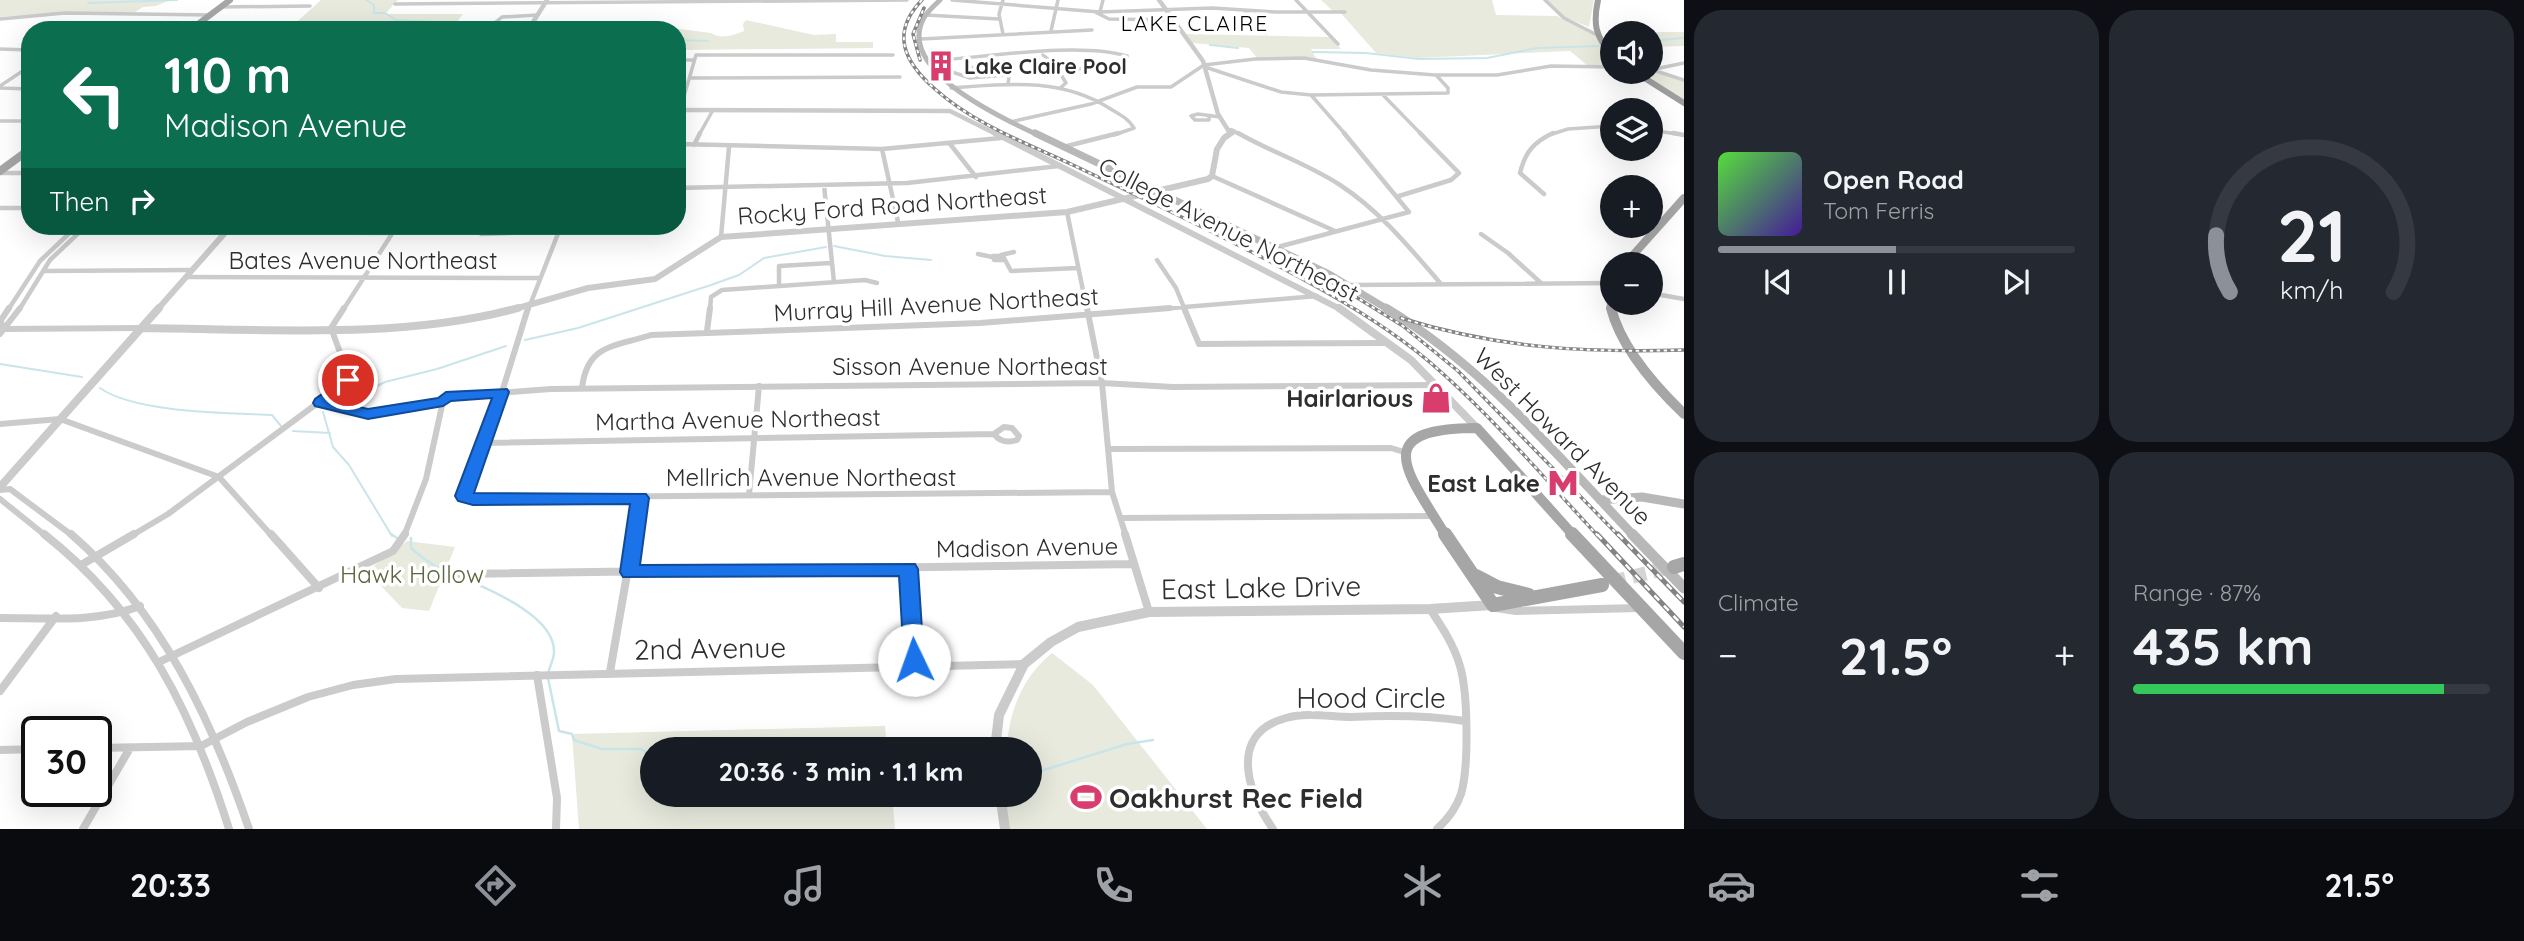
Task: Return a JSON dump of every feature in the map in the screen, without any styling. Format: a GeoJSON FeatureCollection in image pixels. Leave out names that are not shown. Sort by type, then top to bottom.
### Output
{"type":"FeatureCollection","features":[{"type":"Feature","properties":{"kind":"highway"},"geometry":{"type":"LineString","coordinates":[[1598,0],[1593,21],[1600,38]]}},
{"type":"Feature","properties":{"kind":"highway"},"geometry":{"type":"LineString","coordinates":[[1655,84],[1684,103]]}},
{"type":"Feature","properties":{"kind":"main road"},"geometry":{"type":"LineString","coordinates":[[202,21],[230,0]]}},
{"type":"Feature","properties":{"kind":"main road"},"geometry":{"type":"LineString","coordinates":[[940,0],[925,15],[920,28],[921,39],[937,75],[951,88],[1010,122],[1350,285],[1406,320]]}},
{"type":"Feature","properties":{"kind":"main road"},"geometry":{"type":"LineString","coordinates":[[0,172],[21,159]]}},
{"type":"Feature","properties":{"kind":"main road"},"geometry":{"type":"LineString","coordinates":[[1636,252],[1684,198]]}},
{"type":"Feature","properties":{"kind":"main road"},"geometry":{"type":"LineString","coordinates":[[1614,315],[1649,378],[1684,414]]}},
{"type":"Feature","properties":{"kind":"main road","name":"West Howard Avenue"},"geometry":{"type":"LineString","coordinates":[[1406,320],[1482,379],[1656,559],[1677,569],[1684,588]]}},
{"type":"Feature","properties":{"kind":"main road"},"geometry":{"type":"LineString","coordinates":[[1477,428],[1439,428],[1423,432],[1411,441],[1404,452],[1408,474],[1490,605]]}},
{"type":"Feature","properties":{"kind":"main road","name":"College Avenue Northeast"},"geometry":{"type":"LineString","coordinates":[[1477,428],[1550,511],[1603,578],[1626,594],[1684,653]]}},
{"type":"Feature","properties":{"kind":"main road"},"geometry":{"type":"LineString","coordinates":[[1600,500],[1642,497],[1684,504]]}},
{"type":"Feature","properties":{"kind":"main road"},"geometry":{"type":"LineString","coordinates":[[1468,571],[1513,593],[1542,597]]}},
{"type":"Feature","properties":{"kind":"main road","name":"East Lake Drive"},"geometry":{"type":"LineString","coordinates":[[1490,605],[1542,597],[1603,578]]}},
{"type":"Feature","properties":{"kind":"street"},"geometry":{"type":"LineString","coordinates":[[619,3],[626,0]]}},
{"type":"Feature","properties":{"kind":"street"},"geometry":{"type":"LineString","coordinates":[[395,4],[907,0]]}},
{"type":"Feature","properties":{"kind":"street"},"geometry":{"type":"LineString","coordinates":[[952,0],[1003,2],[1100,12],[1165,8],[1345,12]]}},
{"type":"Feature","properties":{"kind":"street"},"geometry":{"type":"LineString","coordinates":[[1051,31],[1058,0]]}},
{"type":"Feature","properties":{"kind":"street"},"geometry":{"type":"LineString","coordinates":[[1100,12],[1103,0]]}},
{"type":"Feature","properties":{"kind":"street"},"geometry":{"type":"LineString","coordinates":[[1159,0],[1205,66],[1220,117],[1229,131],[1321,174],[1384,219],[1441,284]]}},
{"type":"Feature","properties":{"kind":"street"},"geometry":{"type":"LineString","coordinates":[[1296,0],[1338,44]]}},
{"type":"Feature","properties":{"kind":"street"},"geometry":{"type":"LineString","coordinates":[[1545,0],[1564,18],[1597,34]]}},
{"type":"Feature","properties":{"kind":"street"},"geometry":{"type":"LineString","coordinates":[[534,21],[546,2]]}},
{"type":"Feature","properties":{"kind":"street"},"geometry":{"type":"LineString","coordinates":[[1003,2],[999,19],[1003,34]]}},
{"type":"Feature","properties":{"kind":"street"},"geometry":{"type":"LineString","coordinates":[[220,7],[310,6]]}},
{"type":"Feature","properties":{"kind":"street"},"geometry":{"type":"LineString","coordinates":[[1094,11],[1109,19],[1174,20]]}},
{"type":"Feature","properties":{"kind":"street"},"geometry":{"type":"LineString","coordinates":[[1245,11],[1266,33]]}},
{"type":"Feature","properties":{"kind":"street"},"geometry":{"type":"LineString","coordinates":[[0,19],[63,13],[210,15]]}},
{"type":"Feature","properties":{"kind":"street"},"geometry":{"type":"LineString","coordinates":[[497,21],[502,17],[538,15]]}},
{"type":"Feature","properties":{"kind":"street"},"geometry":{"type":"LineString","coordinates":[[925,15],[999,19]]}},
{"type":"Feature","properties":{"kind":"street"},"geometry":{"type":"LineString","coordinates":[[921,39],[1092,30]]}},
{"type":"Feature","properties":{"kind":"street"},"geometry":{"type":"LineString","coordinates":[[0,49],[21,50]]}},
{"type":"Feature","properties":{"kind":"street"},"geometry":{"type":"LineString","coordinates":[[929,61],[1043,55],[1082,50],[1111,50],[1127,55],[1126,59],[1107,65],[1063,71],[1043,55]]}},
{"type":"Feature","properties":{"kind":"street"},"geometry":{"type":"LineString","coordinates":[[686,59],[893,55]]}},
{"type":"Feature","properties":{"kind":"street"},"geometry":{"type":"LineString","coordinates":[[686,89],[695,58]]}},
{"type":"Feature","properties":{"kind":"street"},"geometry":{"type":"LineString","coordinates":[[1010,122],[1097,102],[1137,87],[1175,86],[1195,69],[1255,58],[1301,58],[1371,70],[1436,75],[1497,75],[1550,66],[1600,68]]}},
{"type":"Feature","properties":{"kind":"street"},"geometry":{"type":"LineString","coordinates":[[965,60],[977,75]]}},
{"type":"Feature","properties":{"kind":"street"},"geometry":{"type":"LineString","coordinates":[[1663,67],[1684,63]]}},
{"type":"Feature","properties":{"kind":"street"},"geometry":{"type":"LineString","coordinates":[[1205,66],[1269,89],[1311,95],[1448,93],[1448,88],[1436,75]]}},
{"type":"Feature","properties":{"kind":"street"},"geometry":{"type":"LineString","coordinates":[[1060,88],[1066,83],[1060,73],[1063,71]]}},
{"type":"Feature","properties":{"kind":"street"},"geometry":{"type":"LineString","coordinates":[[0,87],[21,72]]}},
{"type":"Feature","properties":{"kind":"street"},"geometry":{"type":"LineString","coordinates":[[952,72],[959,79],[977,75],[1005,75],[1009,77],[1008,83]]}},
{"type":"Feature","properties":{"kind":"street"},"geometry":{"type":"LineString","coordinates":[[1663,73],[1684,80]]}},
{"type":"Feature","properties":{"kind":"street"},"geometry":{"type":"LineString","coordinates":[[690,78],[900,77]]}},
{"type":"Feature","properties":{"kind":"street"},"geometry":{"type":"LineString","coordinates":[[951,88],[1008,83],[1034,83],[1060,88],[1088,96],[1129,120],[1134,128],[1106,138],[1063,147]]}},
{"type":"Feature","properties":{"kind":"street"},"geometry":{"type":"LineString","coordinates":[[0,87],[21,88]]}},
{"type":"Feature","properties":{"kind":"street"},"geometry":{"type":"LineString","coordinates":[[1381,94],[1459,173],[1451,180],[1399,196]]}},
{"type":"Feature","properties":{"kind":"street"},"geometry":{"type":"LineString","coordinates":[[1274,247],[1405,214],[1409,209],[1311,95]]}},
{"type":"Feature","properties":{"kind":"street"},"geometry":{"type":"LineString","coordinates":[[686,110],[713,110],[694,145]]}},
{"type":"Feature","properties":{"kind":"street","name":"College Avenue Northeast"},"geometry":{"type":"LineString","coordinates":[[713,110],[950,111],[1319,295],[1390,343],[1438,385],[1477,428]]}},
{"type":"Feature","properties":{"kind":"street"},"geometry":{"type":"LineString","coordinates":[[1209,117],[1220,117]]}},
{"type":"Feature","properties":{"kind":"street"},"geometry":{"type":"LineString","coordinates":[[0,121],[21,121]]}},
{"type":"Feature","properties":{"kind":"street"},"geometry":{"type":"LineString","coordinates":[[1544,194],[1520,173],[1523,154],[1532,145],[1569,128],[1600,127]]}},
{"type":"Feature","properties":{"kind":"street"},"geometry":{"type":"LineString","coordinates":[[1229,131],[1216,150],[1212,176],[1335,232]]}},
{"type":"Feature","properties":{"kind":"street"},"geometry":{"type":"LineString","coordinates":[[1663,132],[1684,135]]}},
{"type":"Feature","properties":{"kind":"street"},"geometry":{"type":"LineString","coordinates":[[686,145],[882,149],[1001,138]]}},
{"type":"Feature","properties":{"kind":"street"},"geometry":{"type":"LineString","coordinates":[[950,144],[976,177]]}},
{"type":"Feature","properties":{"kind":"street"},"geometry":{"type":"LineString","coordinates":[[721,237],[729,146]]}},
{"type":"Feature","properties":{"kind":"street"},"geometry":{"type":"LineString","coordinates":[[882,149],[898,222]]}},
{"type":"Feature","properties":{"kind":"street"},"geometry":{"type":"LineString","coordinates":[[686,187],[889,184],[976,177],[1059,166]]}},
{"type":"Feature","properties":{"kind":"street"},"geometry":{"type":"LineString","coordinates":[[0,172],[21,173]]}},
{"type":"Feature","properties":{"kind":"street","name":"Rocky Ford Road Northeast"},"geometry":{"type":"LineString","coordinates":[[141,328],[331,328],[451,322],[529,305],[588,288],[655,279],[721,237],[898,222],[1067,212],[1200,183],[1212,176]]}},
{"type":"Feature","properties":{"kind":"street"},"geometry":{"type":"LineString","coordinates":[[824,185],[834,282]]}},
{"type":"Feature","properties":{"kind":"street"},"geometry":{"type":"LineString","coordinates":[[0,208],[21,208]]}},
{"type":"Feature","properties":{"kind":"street"},"geometry":{"type":"LineString","coordinates":[[1067,212],[1102,383],[1112,492],[1122,517],[1149,612]]}},
{"type":"Feature","properties":{"kind":"street"},"geometry":{"type":"LineString","coordinates":[[1481,234],[1508,253],[1541,283]]}},
{"type":"Feature","properties":{"kind":"street"},"geometry":{"type":"LineString","coordinates":[[1,332],[1,320],[40,261],[67,235]]}},
{"type":"Feature","properties":{"kind":"street"},"geometry":{"type":"LineString","coordinates":[[1,332],[13,319],[59,249],[75,235]]}},
{"type":"Feature","properties":{"kind":"street"},"geometry":{"type":"LineString","coordinates":[[0,488],[223,235]]}},
{"type":"Feature","properties":{"kind":"street"},"geometry":{"type":"LineString","coordinates":[[81,565],[168,514],[320,403],[348,378],[331,328],[391,235]]}},
{"type":"Feature","properties":{"kind":"street"},"geometry":{"type":"LineString","coordinates":[[483,443],[529,305],[557,235]]}},
{"type":"Feature","properties":{"kind":"street"},"geometry":{"type":"LineString","coordinates":[[978,254],[992,257],[994,260],[1014,252]]}},
{"type":"Feature","properties":{"kind":"street"},"geometry":{"type":"LineString","coordinates":[[1002,258],[1010,271],[1078,268]]}},
{"type":"Feature","properties":{"kind":"street"},"geometry":{"type":"LineString","coordinates":[[1157,260],[1186,307],[1199,344],[1390,343]]}},
{"type":"Feature","properties":{"kind":"street"},"geometry":{"type":"LineString","coordinates":[[779,286],[779,266],[831,262]]}},
{"type":"Feature","properties":{"kind":"street","name":"Bates Avenue Northeast"},"geometry":{"type":"LineString","coordinates":[[43,271],[540,278]]}},
{"type":"Feature","properties":{"kind":"street"},"geometry":{"type":"LineString","coordinates":[[707,331],[713,294],[722,290],[865,280],[877,283]]}},
{"type":"Feature","properties":{"kind":"street"},"geometry":{"type":"LineString","coordinates":[[1350,285],[1600,282]]}},
{"type":"Feature","properties":{"kind":"street","name":"Murray Hill Avenue Northeast"},"geometry":{"type":"LineString","coordinates":[[582,388],[584,371],[589,360],[599,352],[651,335],[980,323],[1319,295]]}},
{"type":"Feature","properties":{"kind":"street"},"geometry":{"type":"LineString","coordinates":[[1663,295],[1684,299]]}},
{"type":"Feature","properties":{"kind":"street"},"geometry":{"type":"LineString","coordinates":[[1,332],[141,328]]}},
{"type":"Feature","properties":{"kind":"street","name":"Sisson Avenue Northeast"},"geometry":{"type":"LineString","coordinates":[[320,403],[368,414],[443,401],[446,397],[582,388],[1102,383],[1173,387],[1438,385]]}},
{"type":"Feature","properties":{"kind":"street"},"geometry":{"type":"LineString","coordinates":[[749,495],[759,386]]}},
{"type":"Feature","properties":{"kind":"street"},"geometry":{"type":"LineString","coordinates":[[159,662],[384,556],[400,543],[410,527],[422,491],[443,401]]}},
{"type":"Feature","properties":{"kind":"street"},"geometry":{"type":"LineString","coordinates":[[0,424],[60,419],[219,477],[318,588]]}},
{"type":"Feature","properties":{"kind":"street","name":"Martha Avenue Northeast"},"geometry":{"type":"LineString","coordinates":[[483,443],[995,434]]}},
{"type":"Feature","properties":{"kind":"street","name":"Mellrich Avenue Northeast"},"geometry":{"type":"LineString","coordinates":[[483,443],[464,496],[473,499],[1112,492]]}},
{"type":"Feature","properties":{"kind":"street"},"geometry":{"type":"LineString","coordinates":[[1110,449],[1391,448],[1404,452]]}},
{"type":"Feature","properties":{"kind":"street"},"geometry":{"type":"LineString","coordinates":[[0,488],[11,489],[73,536],[140,606],[174,654],[216,738],[249,829]]}},
{"type":"Feature","properties":{"kind":"street"},"geometry":{"type":"LineString","coordinates":[[610,672],[640,498]]}},
{"type":"Feature","properties":{"kind":"street"},"geometry":{"type":"LineString","coordinates":[[0,499],[81,565],[126,614],[159,662],[201,746],[229,829]]}},
{"type":"Feature","properties":{"kind":"street"},"geometry":{"type":"LineString","coordinates":[[1122,517],[1434,516]]}},
{"type":"Feature","properties":{"kind":"street","name":"Madison Avenue"},"geometry":{"type":"LineString","coordinates":[[459,574],[1134,564]]}},
{"type":"Feature","properties":{"kind":"street"},"geometry":{"type":"LineString","coordinates":[[908,569],[914,666]]}},
{"type":"Feature","properties":{"kind":"street"},"geometry":{"type":"LineString","coordinates":[[1490,605],[1516,611],[1639,608]]}},
{"type":"Feature","properties":{"kind":"street","name":"East Lake Drive"},"geometry":{"type":"LineString","coordinates":[[996,737],[999,715],[1024,664],[1051,642],[1078,627],[1149,612],[1430,609],[1490,605]]}},
{"type":"Feature","properties":{"kind":"street"},"geometry":{"type":"LineString","coordinates":[[0,618],[104,616],[126,614],[140,606]]}},
{"type":"Feature","properties":{"kind":"street"},"geometry":{"type":"LineString","coordinates":[[1430,609],[1460,664],[1465,684],[1467,757],[1461,797],[1448,820],[1437,829]]}},
{"type":"Feature","properties":{"kind":"street"},"geometry":{"type":"LineString","coordinates":[[0,691],[56,616]]}},
{"type":"Feature","properties":{"kind":"street","name":"2nd Avenue"},"geometry":{"type":"LineString","coordinates":[[201,746],[247,722],[332,690],[397,679],[1024,664]]}},
{"type":"Feature","properties":{"kind":"street"},"geometry":{"type":"LineString","coordinates":[[540,675],[557,798],[556,829]]}},
{"type":"Feature","properties":{"kind":"street","name":"Hood Circle"},"geometry":{"type":"LineString","coordinates":[[1273,829],[1253,794],[1247,775],[1249,756],[1255,741],[1268,726],[1286,718],[1312,717],[1387,716],[1465,721]]}},
{"type":"Feature","properties":{"kind":"street"},"geometry":{"type":"LineString","coordinates":[[112,748],[201,746]]}},
{"type":"Feature","properties":{"kind":"street"},"geometry":{"type":"LineString","coordinates":[[83,829],[131,748]]}},
{"type":"Feature","properties":{"kind":"street"},"geometry":{"type":"LineString","coordinates":[[0,750],[21,749]]}},
{"type":"Feature","properties":{"kind":"street"},"geometry":{"type":"LineString","coordinates":[[1002,807],[1005,829]]}},
{"type":"Feature","properties":{"kind":"green space"},"geometry":{"type":"Polygon","coordinates":[[[0,0],[170,0],[156,6],[143,7],[135,12],[0,17],[0,0]]]}},
{"type":"Feature","properties":{"kind":"green space"},"geometry":{"type":"Polygon","coordinates":[[[321,0],[398,0],[385,14],[463,14],[458,21],[298,21],[321,0]]]}},
{"type":"Feature","properties":{"kind":"green space"},"geometry":{"type":"Polygon","coordinates":[[[1321,0],[1492,0],[1496,15],[1557,16],[1593,34],[1600,42],[1600,66],[1588,66],[1570,51],[1417,58],[1376,53],[1339,11],[1333,11],[1321,0]]]}},
{"type":"Feature","properties":{"kind":"green space"},"geometry":{"type":"Polygon","coordinates":[[[1546,0],[1594,0],[1589,27],[1564,17],[1546,0]]]}},
{"type":"Feature","properties":{"kind":"green space"},"geometry":{"type":"Polygon","coordinates":[[[746,20],[814,35],[836,34],[836,42],[873,42],[873,48],[686,50],[686,30],[728,36],[744,31],[743,24],[746,20]]]}},
{"type":"Feature","properties":{"kind":"green space"},"geometry":{"type":"Polygon","coordinates":[[[1663,32],[1684,32],[1684,46],[1663,47],[1663,32]]]}},
{"type":"Feature","properties":{"kind":"green space"},"geometry":{"type":"Polygon","coordinates":[[[1186,34],[1330,37],[1341,49],[1311,49],[1317,60],[1257,58],[1249,48],[1192,43],[1186,34]]]}},
{"type":"Feature","properties":{"kind":"green space"},"geometry":{"type":"Polygon","coordinates":[[[1663,74],[1684,81],[1684,101],[1657,84],[1663,84],[1663,74]]]}},
{"type":"Feature","properties":{"kind":"green space","name":"Hawk Hollow"},"geometry":{"type":"Polygon","coordinates":[[[407,541],[455,547],[429,611],[402,608],[367,571],[407,541]]]}},
{"type":"Feature","properties":{"kind":"green space"},"geometry":{"type":"Polygon","coordinates":[[[1052,653],[1093,685],[1207,829],[1006,829],[1003,807],[1042,807],[1042,737],[1008,737],[1019,696],[1042,662],[1052,653]]]}},
{"type":"Feature","properties":{"kind":"green space"},"geometry":{"type":"Polygon","coordinates":[[[885,726],[886,737],[640,737],[640,807],[893,807],[895,829],[579,829],[572,734],[885,726]]]}},
{"type":"Feature","properties":{"kind":"waterway"},"geometry":{"type":"LineString","coordinates":[[88,3],[177,0]]}},
{"type":"Feature","properties":{"kind":"waterway"},"geometry":{"type":"LineString","coordinates":[[366,0],[374,5],[374,13],[385,13],[396,20],[414,21]]}},
{"type":"Feature","properties":{"kind":"waterway"},"geometry":{"type":"LineString","coordinates":[[1663,40],[1684,38]]}},
{"type":"Feature","properties":{"kind":"waterway"},"geometry":{"type":"LineString","coordinates":[[686,40],[708,41]]}},
{"type":"Feature","properties":{"kind":"waterway"},"geometry":{"type":"LineString","coordinates":[[1210,45],[1238,48]]}},
{"type":"Feature","properties":{"kind":"waterway"},"geometry":{"type":"LineString","coordinates":[[1313,52],[1366,53],[1419,59],[1487,58],[1537,48],[1599,46]]}},
{"type":"Feature","properties":{"kind":"waterway"},"geometry":{"type":"LineString","coordinates":[[834,246],[885,256],[931,260]]}},
{"type":"Feature","properties":{"kind":"waterway"},"geometry":{"type":"LineString","coordinates":[[525,340],[578,328],[708,286],[739,275],[764,258],[826,247]]}},
{"type":"Feature","properties":{"kind":"waterway"},"geometry":{"type":"LineString","coordinates":[[343,403],[385,382],[437,369],[506,346]]}},
{"type":"Feature","properties":{"kind":"waterway"},"geometry":{"type":"LineString","coordinates":[[0,364],[82,377]]}},
{"type":"Feature","properties":{"kind":"waterway"},"geometry":{"type":"LineString","coordinates":[[100,388],[116,396],[158,407],[272,415],[281,426]]}},
{"type":"Feature","properties":{"kind":"waterway"},"geometry":{"type":"LineString","coordinates":[[323,412],[329,433]]}},
{"type":"Feature","properties":{"kind":"waterway"},"geometry":{"type":"LineString","coordinates":[[293,431],[329,433]]}},
{"type":"Feature","properties":{"kind":"waterway"},"geometry":{"type":"LineString","coordinates":[[329,433],[333,447],[349,465],[392,536]]}},
{"type":"Feature","properties":{"kind":"waterway"},"geometry":{"type":"LineString","coordinates":[[391,534],[397,538]]}},
{"type":"Feature","properties":{"kind":"waterway"},"geometry":{"type":"LineString","coordinates":[[411,538],[411,548],[437,567],[455,575]]}},
{"type":"Feature","properties":{"kind":"waterway"},"geometry":{"type":"LineString","coordinates":[[463,578],[519,606],[544,627],[554,652],[548,673]]}},
{"type":"Feature","properties":{"kind":"waterway"},"geometry":{"type":"LineString","coordinates":[[548,678],[559,731],[572,734],[574,740],[602,749],[640,749]]}},
{"type":"Feature","properties":{"kind":"waterway"},"geometry":{"type":"LineString","coordinates":[[1042,771],[1127,744],[1153,740]]}},
{"type":"Feature","properties":{"kind":"tunnel"},"geometry":{"type":"LineString","coordinates":[[1612,582],[1671,567]]}},
{"type":"Feature","properties":{"kind":"railway"},"geometry":{"type":"LineString","coordinates":[[922,0],[906,24],[905,47],[909,58],[924,79],[950,101],[1001,132],[1168,210],[1262,258],[1385,328],[1428,360],[1462,391],[1598,536]]}},
{"type":"Feature","properties":{"kind":"railway"},"geometry":{"type":"LineString","coordinates":[[920,60],[913,34],[924,8]]}},
{"type":"Feature","properties":{"kind":"railway"},"geometry":{"type":"LineString","coordinates":[[1330,281],[1403,326],[1458,371],[1619,536]]}},
{"type":"Feature","properties":{"kind":"railway"},"geometry":{"type":"LineString","coordinates":[[1401,318],[1472,336],[1541,346],[1684,350]]}},
{"type":"Feature","properties":{"kind":"railway"},"geometry":{"type":"LineString","coordinates":[[1597,534],[1684,627]]}},
{"type":"Feature","properties":{"kind":"railway"},"geometry":{"type":"LineString","coordinates":[[1618,534],[1684,602]]}},
{"type":"Feature","properties":{"kind":"place","name":"Lake Claire Pool"},"geometry":{"type":"Point","coordinates":[941,66]}},
{"type":"Feature","properties":{"kind":"place","name":"Hairlarious"},"geometry":{"type":"Point","coordinates":[1436,398]}},
{"type":"Feature","properties":{"kind":"place","name":"East Lake"},"geometry":{"type":"Point","coordinates":[1563,483]}},
{"type":"Feature","properties":{"kind":"place","name":"Oakhurst Rec Field"},"geometry":{"type":"Point","coordinates":[1086,797]}},
{"type":"Feature","properties":{"kind":"district","name":"LAKE CLAIRE"},"geometry":{"type":"Point","coordinates":[1195,23]}},
{"type":"Feature","properties":{"kind":"route"},"geometry":{"type":"LineString","coordinates":[[348,380],[320,403],[368,414],[443,401],[446,397],[502,392],[464,496],[468,499],[640,498],[629,572],[908,569],[914,660]]}}]}
